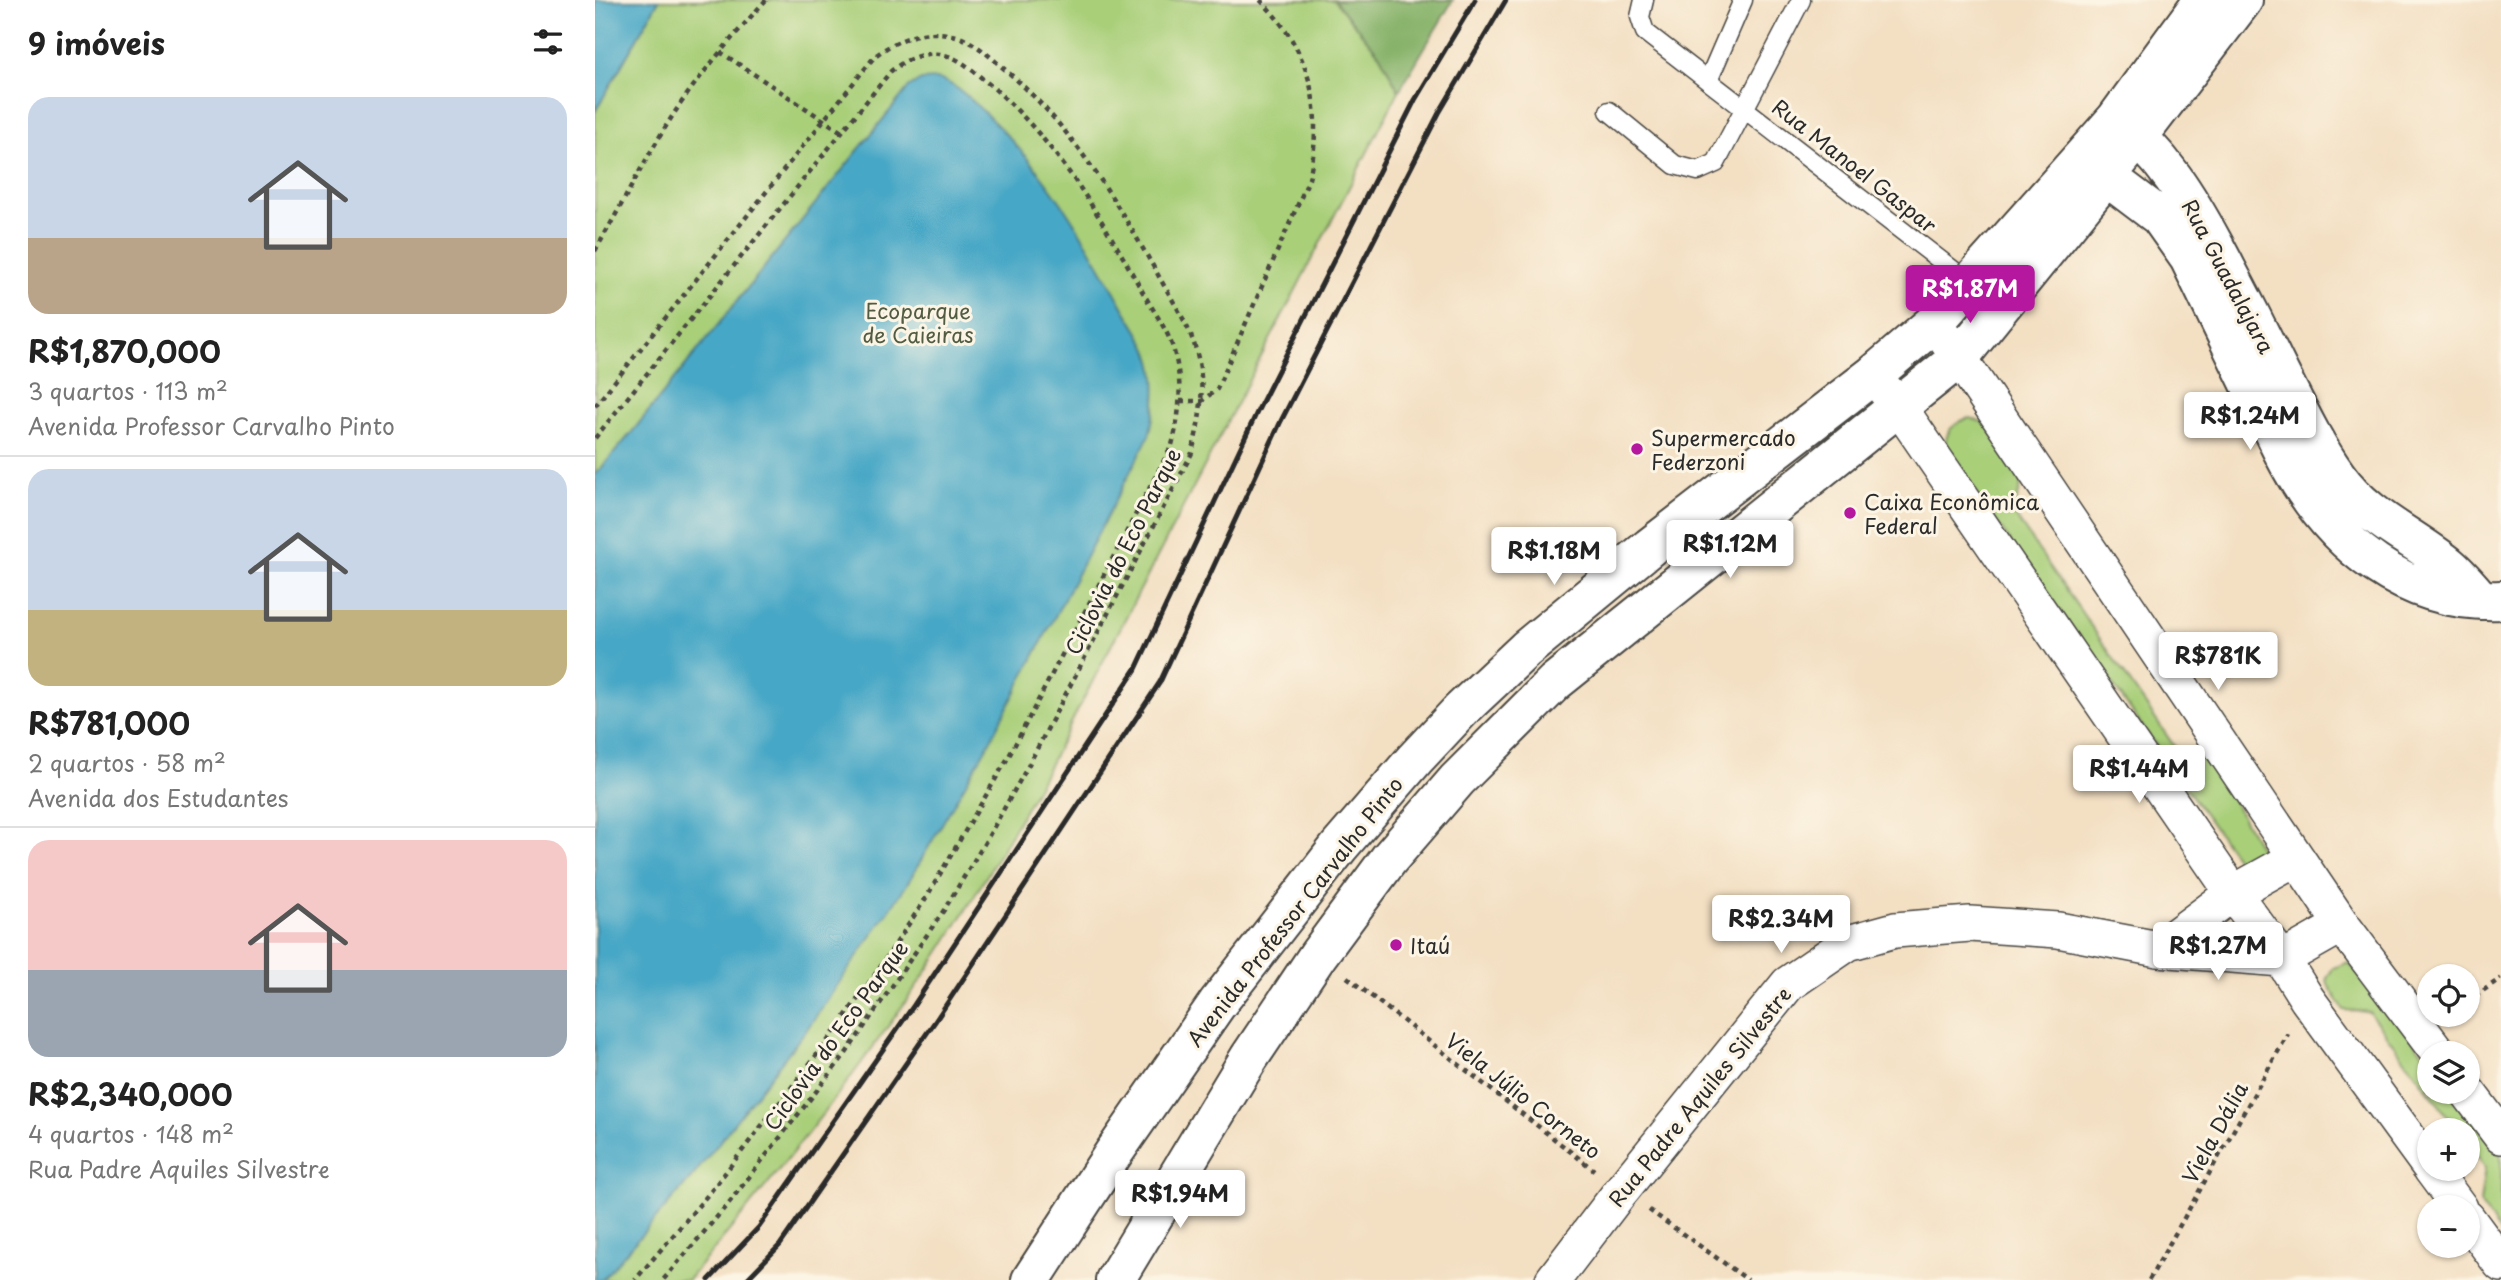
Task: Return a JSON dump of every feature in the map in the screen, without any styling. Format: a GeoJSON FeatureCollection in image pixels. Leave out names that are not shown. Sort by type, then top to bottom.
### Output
{"type":"FeatureCollection","features":[{"type":"Feature","properties":{"kind":"street","name":"Avenida Professor Carvalho Pinto"},"geometry":{"type":"LineString","coordinates":[[2127,127],[2203,0]]}},
{"type":"Feature","properties":{"kind":"street","name":"Avenida Professor Carvalho Pinto"},"geometry":{"type":"LineString","coordinates":[[1115,1280],[1249,1058],[1318,955],[1389,859],[1457,780],[1555,682],[1959,358],[2094,167],[2243,0]]}},
{"type":"Feature","properties":{"kind":"street","name":"Rua Guadalajara"},"geometry":{"type":"LineString","coordinates":[[2127,127],[2167,166],[2194,207],[2316,445],[2337,477],[2356,500],[2380,520],[2449,566],[2491,600]]}},
{"type":"Feature","properties":{"kind":"street","name":"Avenida Professor Carvalho Pinto"},"geometry":{"type":"LineString","coordinates":[[1031,1280],[1112,1154],[1217,1004],[1339,847],[1443,730],[1526,649],[1650,547],[1873,375],[1935,322],[2094,167]]}},
{"type":"Feature","properties":{"kind":"street","name":"Rua Guadalajara"},"geometry":{"type":"LineString","coordinates":[[2094,167],[2160,217],[2176,237],[2189,258],[2290,465],[2323,515],[2352,545],[2390,574],[2419,588],[2442,595],[2491,600]]}},
{"type":"Feature","properties":{"kind":"street"},"geometry":{"type":"LineString","coordinates":[[1935,322],[2342,925],[2429,1041]]}},
{"type":"Feature","properties":{"kind":"street"},"geometry":{"type":"LineString","coordinates":[[1873,375],[1899,407],[2282,959],[2307,999],[2417,1149]]}},
{"type":"Feature","properties":{"kind":"street"},"geometry":{"type":"LineString","coordinates":[[2158,949],[2234,893],[2297,858]]}},
{"type":"Feature","properties":{"kind":"street","name":"Rua Padre Aquiles Silvestre"},"geometry":{"type":"LineString","coordinates":[[1553,1280],[1788,984],[1848,943],[1895,930],[1970,924],[2058,930],[2158,949],[2282,959]]}},
{"type":"Feature","properties":{"kind":"street"},"geometry":{"type":"LineString","coordinates":[[2282,959],[2342,925]]}},
{"type":"Feature","properties":{"kind":"street"},"geometry":{"type":"LineString","coordinates":[[2477,1104],[2501,1136]]}},
{"type":"Feature","properties":{"kind":"street"},"geometry":{"type":"LineString","coordinates":[[2480,1236],[2501,1264]]}},
{"type":"Feature","properties":{"kind":"lane","name":"Rua Manoel Gaspar"},"geometry":{"type":"LineString","coordinates":[[1644,0],[1640,17],[1645,32],[1971,284]]}},
{"type":"Feature","properties":{"kind":"lane"},"geometry":{"type":"LineString","coordinates":[[1708,81],[1743,0]]}},
{"type":"Feature","properties":{"kind":"lane"},"geometry":{"type":"LineString","coordinates":[[1609,111],[1675,164],[1699,171],[1716,163],[1801,0]]}},
{"type":"Feature","properties":{"kind":"path"},"geometry":{"type":"LineString","coordinates":[[595,251],[661,134],[719,52],[766,0]]}},
{"type":"Feature","properties":{"kind":"path"},"geometry":{"type":"LineString","coordinates":[[1180,401],[1202,401],[1217,389],[1309,179],[1314,155],[1316,130],[1310,80],[1289,35],[1261,0]]}},
{"type":"Feature","properties":{"kind":"path","name":"Ciclovia do Eco Parque"},"geometry":{"type":"LineString","coordinates":[[595,406],[876,56],[906,37],[924,33],[942,33],[977,46],[1038,100],[1093,166],[1119,206],[1191,334],[1198,355],[1202,401],[1192,453],[1021,778],[944,909],[847,1052],[728,1204],[663,1280]]}},
{"type":"Feature","properties":{"kind":"path"},"geometry":{"type":"LineString","coordinates":[[719,52],[842,132]]}},
{"type":"Feature","properties":{"kind":"path"},"geometry":{"type":"LineString","coordinates":[[595,438],[891,71],[913,57],[940,54],[965,64],[1022,115],[1076,179],[1101,217],[1171,342],[1179,377],[1178,423],[1172,445],[1009,756],[926,898],[829,1039],[711,1191],[635,1280]]}},
{"type":"Feature","properties":{"kind":"path","name":"Viela Júlio Corneto"},"geometry":{"type":"LineString","coordinates":[[1318,955],[1621,1191],[1748,1280]]}},
{"type":"Feature","properties":{"kind":"path"},"geometry":{"type":"LineString","coordinates":[[2480,993],[2501,978]]}},
{"type":"Feature","properties":{"kind":"path","name":"Viela Dália"},"geometry":{"type":"LineString","coordinates":[[2149,1280],[2307,999]]}},
{"type":"Feature","properties":{"kind":"green space","name":"Ecoparque de Caieiras"},"geometry":{"type":"Polygon","coordinates":[[[659,0],[1334,0],[1380,55],[1399,91],[1044,775],[981,886],[929,968],[831,1104],[688,1280],[595,1280],[595,112],[659,0]]]}},
{"type":"Feature","properties":{"kind":"green space"},"geometry":{"type":"Polygon","coordinates":[[[1334,0],[1453,0],[1399,91],[1380,55],[1334,0]]]}},
{"type":"Feature","properties":{"kind":"green space"},"geometry":{"type":"Polygon","coordinates":[[[1970,418],[1985,423],[2024,475],[2013,513],[2181,756],[2210,760],[2265,857],[2245,869],[2242,866],[1945,450],[1946,438],[1954,425],[1970,418]]]}},
{"type":"Feature","properties":{"kind":"green space"},"geometry":{"type":"Polygon","coordinates":[[[2349,962],[2417,1045],[2417,1076],[2369,1012],[2344,1010],[2328,985],[2327,978],[2333,968],[2349,962]]]}},
{"type":"Feature","properties":{"kind":"green space"},"geometry":{"type":"Polygon","coordinates":[[[2438,1104],[2462,1104],[2473,1118],[2449,1118],[2438,1104]]]}},
{"type":"Feature","properties":{"kind":"green space"},"geometry":{"type":"Polygon","coordinates":[[[2480,1127],[2501,1155],[2501,1233],[2480,1203],[2485,1167],[2480,1160],[2480,1127]]]}},
{"type":"Feature","properties":{"kind":"water"},"geometry":{"type":"Polygon","coordinates":[[[595,0],[659,0],[595,112],[595,0]]]}},
{"type":"Feature","properties":{"kind":"water"},"geometry":{"type":"Polygon","coordinates":[[[937,79],[951,84],[964,94],[1028,159],[1046,181],[1091,250],[1149,352],[1155,373],[1156,394],[1149,436],[988,745],[906,886],[810,1025],[693,1176],[602,1280],[595,1280],[595,475],[908,88],[921,80],[937,79]]]}},
{"type":"Feature","properties":{"kind":"railway"},"geometry":{"type":"LineString","coordinates":[[709,1280],[759,1227],[914,1005],[1136,669],[1258,410],[1415,100],[1475,0]]}},
{"type":"Feature","properties":{"kind":"railway"},"geometry":{"type":"LineString","coordinates":[[746,1280],[780,1245],[936,1020],[1160,682],[1281,421],[1439,113],[1506,0]]}},
{"type":"Feature","properties":{"kind":"place","name":"Supermercado Federzoni"},"geometry":{"type":"Point","coordinates":[1637,449]}},
{"type":"Feature","properties":{"kind":"place","name":"Caixa Econômica Federal"},"geometry":{"type":"Point","coordinates":[1850,513]}},
{"type":"Feature","properties":{"kind":"place","name":"Itaú"},"geometry":{"type":"Point","coordinates":[1396,945]}}]}
